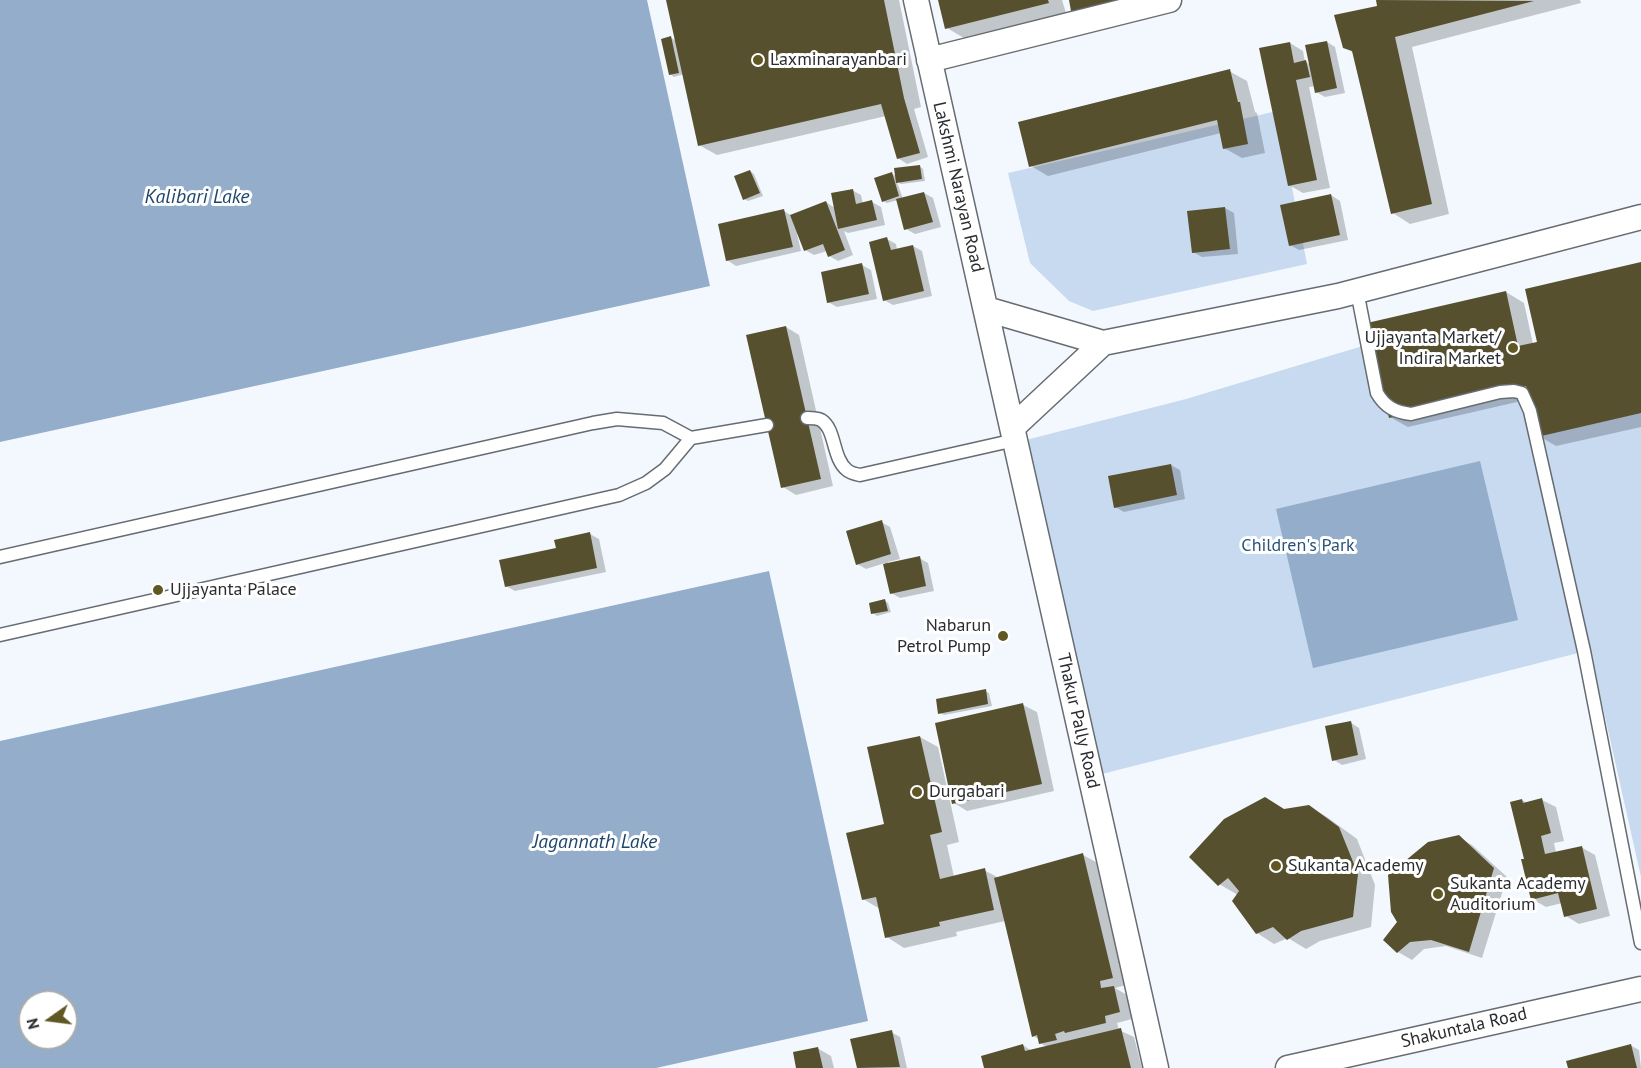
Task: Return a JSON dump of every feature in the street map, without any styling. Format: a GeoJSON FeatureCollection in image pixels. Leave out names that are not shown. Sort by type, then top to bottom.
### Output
{"type":"FeatureCollection","features":[{"type":"Feature","properties":{"kind":"street","name":"Lakshmi Narayan Road"},"geometry":{"type":"LineString","coordinates":[[916,0],[1001,373]]}},
{"type":"Feature","properties":{"kind":"street"},"geometry":{"type":"LineString","coordinates":[[929,60],[1169,0]]}},
{"type":"Feature","properties":{"kind":"street"},"geometry":{"type":"LineString","coordinates":[[986,309],[1103,343],[1338,296],[1641,217]]}},
{"type":"Feature","properties":{"kind":"street"},"geometry":{"type":"LineString","coordinates":[[1014,433],[1103,343]]}},
{"type":"Feature","properties":{"kind":"street","name":"Thakur Pally Road"},"geometry":{"type":"LineString","coordinates":[[1001,373],[1156,1068]]}},
{"type":"Feature","properties":{"kind":"street","name":"Shakuntala Road"},"geometry":{"type":"LineString","coordinates":[[1288,1068],[1641,988]]}},
{"type":"Feature","properties":{"kind":"lane"},"geometry":{"type":"LineString","coordinates":[[1357,291],[1377,393],[1389,408],[1397,413],[1411,414],[1500,392],[1514,391],[1522,393],[1526,399],[1584,651],[1641,943]]}},
{"type":"Feature","properties":{"kind":"lane"},"geometry":{"type":"LineString","coordinates":[[807,418],[817,418],[825,424],[839,461],[848,471],[860,475],[1014,433]]}},
{"type":"Feature","properties":{"kind":"lane"},"geometry":{"type":"LineString","coordinates":[[0,556],[593,423],[617,419],[663,423],[691,438],[767,425]]}},
{"type":"Feature","properties":{"kind":"lane"},"geometry":{"type":"LineString","coordinates":[[0,635],[619,495],[646,483],[665,470],[691,438]]}},
{"type":"Feature","properties":{"kind":"green space"},"geometry":{"type":"Polygon","coordinates":[[[1277,111],[1307,264],[1093,311],[1069,301],[1030,263],[1008,173],[1277,111]]]}},
{"type":"Feature","properties":{"kind":"green space","name":"Children's Park"},"geometry":{"type":"Polygon","coordinates":[[[1376,342],[1522,375],[1584,623],[1542,434],[1641,407],[1641,877],[1590,650],[1098,775],[1022,441],[1186,399],[1376,342]]]}},
{"type":"Feature","properties":{"kind":"water","name":"Kalibari Lake"},"geometry":{"type":"Polygon","coordinates":[[[0,0],[647,0],[710,286],[0,442],[0,0]]]}},
{"type":"Feature","properties":{"kind":"water"},"geometry":{"type":"Polygon","coordinates":[[[1480,461],[1518,620],[1313,668],[1276,509],[1480,461]]]}},
{"type":"Feature","properties":{"kind":"water","name":"Jagannath Lake"},"geometry":{"type":"Polygon","coordinates":[[[769,571],[868,1021],[656,1068],[0,1068],[0,741],[769,571]]]}},
{"type":"Feature","properties":{"kind":"building"},"geometry":{"type":"Polygon","coordinates":[[[666,0],[884,0],[904,98],[920,153],[897,159],[881,104],[698,146],[666,0]]]}},
{"type":"Feature","properties":{"kind":"building"},"geometry":{"type":"Polygon","coordinates":[[[938,0],[1048,0],[1049,3],[945,29],[938,0]]]}},
{"type":"Feature","properties":{"kind":"building"},"geometry":{"type":"Polygon","coordinates":[[[1069,0],[1119,0],[1119,1],[1071,11],[1069,0]]]}},
{"type":"Feature","properties":{"kind":"building"},"geometry":{"type":"Polygon","coordinates":[[[1376,0],[1534,1],[1395,37],[1432,204],[1391,214],[1352,51],[1343,48],[1334,15],[1377,6],[1376,0]]]}},
{"type":"Feature","properties":{"kind":"building"},"geometry":{"type":"Polygon","coordinates":[[[671,36],[679,73],[669,75],[661,39],[671,36]]]}},
{"type":"Feature","properties":{"kind":"building"},"geometry":{"type":"Polygon","coordinates":[[[1327,41],[1337,88],[1315,93],[1305,45],[1327,41]]]}},
{"type":"Feature","properties":{"kind":"building"},"geometry":{"type":"Polygon","coordinates":[[[1290,42],[1294,63],[1306,60],[1310,77],[1296,80],[1317,180],[1288,186],[1259,48],[1290,42]]]}},
{"type":"Feature","properties":{"kind":"building"},"geometry":{"type":"Polygon","coordinates":[[[1230,69],[1238,102],[1240,102],[1248,144],[1223,149],[1217,120],[1029,167],[1018,122],[1230,69]]]}},
{"type":"Feature","properties":{"kind":"building"},"geometry":{"type":"Polygon","coordinates":[[[920,165],[922,179],[896,183],[894,168],[920,165]]]}},
{"type":"Feature","properties":{"kind":"building"},"geometry":{"type":"Polygon","coordinates":[[[750,170],[760,193],[743,200],[734,176],[750,170]]]}},
{"type":"Feature","properties":{"kind":"building"},"geometry":{"type":"Polygon","coordinates":[[[892,172],[899,196],[882,202],[874,178],[892,172]]]}},
{"type":"Feature","properties":{"kind":"building"},"geometry":{"type":"Polygon","coordinates":[[[853,189],[856,204],[872,200],[877,220],[838,229],[831,193],[853,189]]]}},
{"type":"Feature","properties":{"kind":"building"},"geometry":{"type":"Polygon","coordinates":[[[924,192],[933,222],[904,230],[896,199],[924,192]]]}},
{"type":"Feature","properties":{"kind":"building"},"geometry":{"type":"Polygon","coordinates":[[[1331,194],[1340,235],[1289,246],[1280,205],[1331,194]]]}},
{"type":"Feature","properties":{"kind":"building"},"geometry":{"type":"Polygon","coordinates":[[[826,201],[845,250],[828,257],[823,244],[804,251],[790,215],[826,201]]]}},
{"type":"Feature","properties":{"kind":"building"},"geometry":{"type":"Polygon","coordinates":[[[1225,207],[1230,249],[1192,253],[1187,211],[1225,207]]]}},
{"type":"Feature","properties":{"kind":"building"},"geometry":{"type":"Polygon","coordinates":[[[784,209],[793,247],[726,261],[718,224],[784,209]]]}},
{"type":"Feature","properties":{"kind":"building"},"geometry":{"type":"Polygon","coordinates":[[[887,237],[891,250],[913,245],[924,291],[883,301],[869,242],[887,237]]]}},
{"type":"Feature","properties":{"kind":"building","name":"Ujjayanta Market/ Indira Market"},"geometry":{"type":"Polygon","coordinates":[[[1641,262],[1641,413],[1537,437],[1526,386],[1389,418],[1367,323],[1506,291],[1518,346],[1537,342],[1525,289],[1641,262]]]}},
{"type":"Feature","properties":{"kind":"building"},"geometry":{"type":"Polygon","coordinates":[[[862,263],[869,294],[827,303],[821,272],[862,263]]]}},
{"type":"Feature","properties":{"kind":"building"},"geometry":{"type":"Polygon","coordinates":[[[786,326],[821,479],[781,488],[746,335],[786,326]]]}},
{"type":"Feature","properties":{"kind":"building"},"geometry":{"type":"Polygon","coordinates":[[[1171,464],[1177,495],[1114,508],[1108,476],[1171,464]]]}},
{"type":"Feature","properties":{"kind":"building"},"geometry":{"type":"Polygon","coordinates":[[[882,520],[891,554],[856,565],[846,531],[882,520]]]}},
{"type":"Feature","properties":{"kind":"building"},"geometry":{"type":"Polygon","coordinates":[[[590,532],[597,568],[505,587],[499,560],[556,548],[554,540],[590,532]]]}},
{"type":"Feature","properties":{"kind":"building"},"geometry":{"type":"Polygon","coordinates":[[[920,556],[926,586],[890,594],[883,564],[920,556]]]}},
{"type":"Feature","properties":{"kind":"building"},"geometry":{"type":"Polygon","coordinates":[[[885,599],[888,611],[871,614],[869,603],[885,599]]]}},
{"type":"Feature","properties":{"kind":"building"},"geometry":{"type":"Polygon","coordinates":[[[986,689],[988,704],[938,714],[936,699],[986,689]]]}},
{"type":"Feature","properties":{"kind":"building"},"geometry":{"type":"Polygon","coordinates":[[[1023,703],[1042,784],[952,804],[935,723],[1023,703]]]}},
{"type":"Feature","properties":{"kind":"building"},"geometry":{"type":"Polygon","coordinates":[[[1351,721],[1358,755],[1332,761],[1325,726],[1351,721]]]}},
{"type":"Feature","properties":{"kind":"building"},"geometry":{"type":"Polygon","coordinates":[[[920,736],[942,832],[930,835],[940,879],[985,868],[994,910],[939,922],[940,926],[885,938],[876,897],[862,900],[846,833],[884,824],[867,747],[920,736]]]}},
{"type":"Feature","properties":{"kind":"building","name":"Sukanta Academy"},"geometry":{"type":"Polygon","coordinates":[[[1265,797],[1284,809],[1309,805],[1339,827],[1358,874],[1353,917],[1301,931],[1287,940],[1273,927],[1256,934],[1232,901],[1239,891],[1228,878],[1218,886],[1189,857],[1224,819],[1265,797]]]}},
{"type":"Feature","properties":{"kind":"building"},"geometry":{"type":"Polygon","coordinates":[[[1542,798],[1551,833],[1541,836],[1545,854],[1582,846],[1597,909],[1564,917],[1558,893],[1531,900],[1510,802],[1522,799],[1523,803],[1542,798]]]}},
{"type":"Feature","properties":{"kind":"building","name":"Sukanta Academy Auditorium"},"geometry":{"type":"Polygon","coordinates":[[[1459,835],[1494,868],[1469,952],[1431,940],[1410,942],[1397,953],[1383,940],[1397,922],[1391,912],[1388,875],[1428,842],[1459,835]]]}},
{"type":"Feature","properties":{"kind":"building"},"geometry":{"type":"Polygon","coordinates":[[[1083,853],[1113,978],[1100,981],[1101,988],[1114,986],[1120,1012],[1105,1016],[1106,1023],[1065,1033],[1064,1031],[1055,1034],[1057,1040],[1039,1044],[1037,1035],[1032,1037],[994,878],[1083,853]]]}},
{"type":"Feature","properties":{"kind":"building"},"geometry":{"type":"Polygon","coordinates":[[[1121,1028],[1131,1068],[984,1068],[981,1056],[1023,1044],[1025,1051],[1121,1028]]]}},
{"type":"Feature","properties":{"kind":"building"},"geometry":{"type":"Polygon","coordinates":[[[892,1030],[900,1067],[857,1068],[850,1039],[892,1030]]]}},
{"type":"Feature","properties":{"kind":"building"},"geometry":{"type":"Polygon","coordinates":[[[1631,1044],[1637,1068],[1568,1068],[1566,1061],[1631,1044]]]}},
{"type":"Feature","properties":{"kind":"building"},"geometry":{"type":"Polygon","coordinates":[[[818,1047],[823,1068],[796,1068],[793,1052],[818,1047]]]}},
{"type":"Feature","properties":{"kind":"place","name":"Laxminarayanbari"},"geometry":{"type":"Point","coordinates":[758,60]}},
{"type":"Feature","properties":{"kind":"place","name":"Ujjayanta Market/ Indira Market"},"geometry":{"type":"Point","coordinates":[1513,348]}},
{"type":"Feature","properties":{"kind":"place","name":"Ujjayanta Palace"},"geometry":{"type":"Point","coordinates":[158,590]}},
{"type":"Feature","properties":{"kind":"place","name":"Nabarun Petrol Pump"},"geometry":{"type":"Point","coordinates":[1003,636]}},
{"type":"Feature","properties":{"kind":"place","name":"Durgabari"},"geometry":{"type":"Point","coordinates":[917,792]}},
{"type":"Feature","properties":{"kind":"place","name":"Sukanta Academy"},"geometry":{"type":"Point","coordinates":[1276,866]}},
{"type":"Feature","properties":{"kind":"place","name":"Sukanta Academy Auditorium"},"geometry":{"type":"Point","coordinates":[1438,894]}}]}
